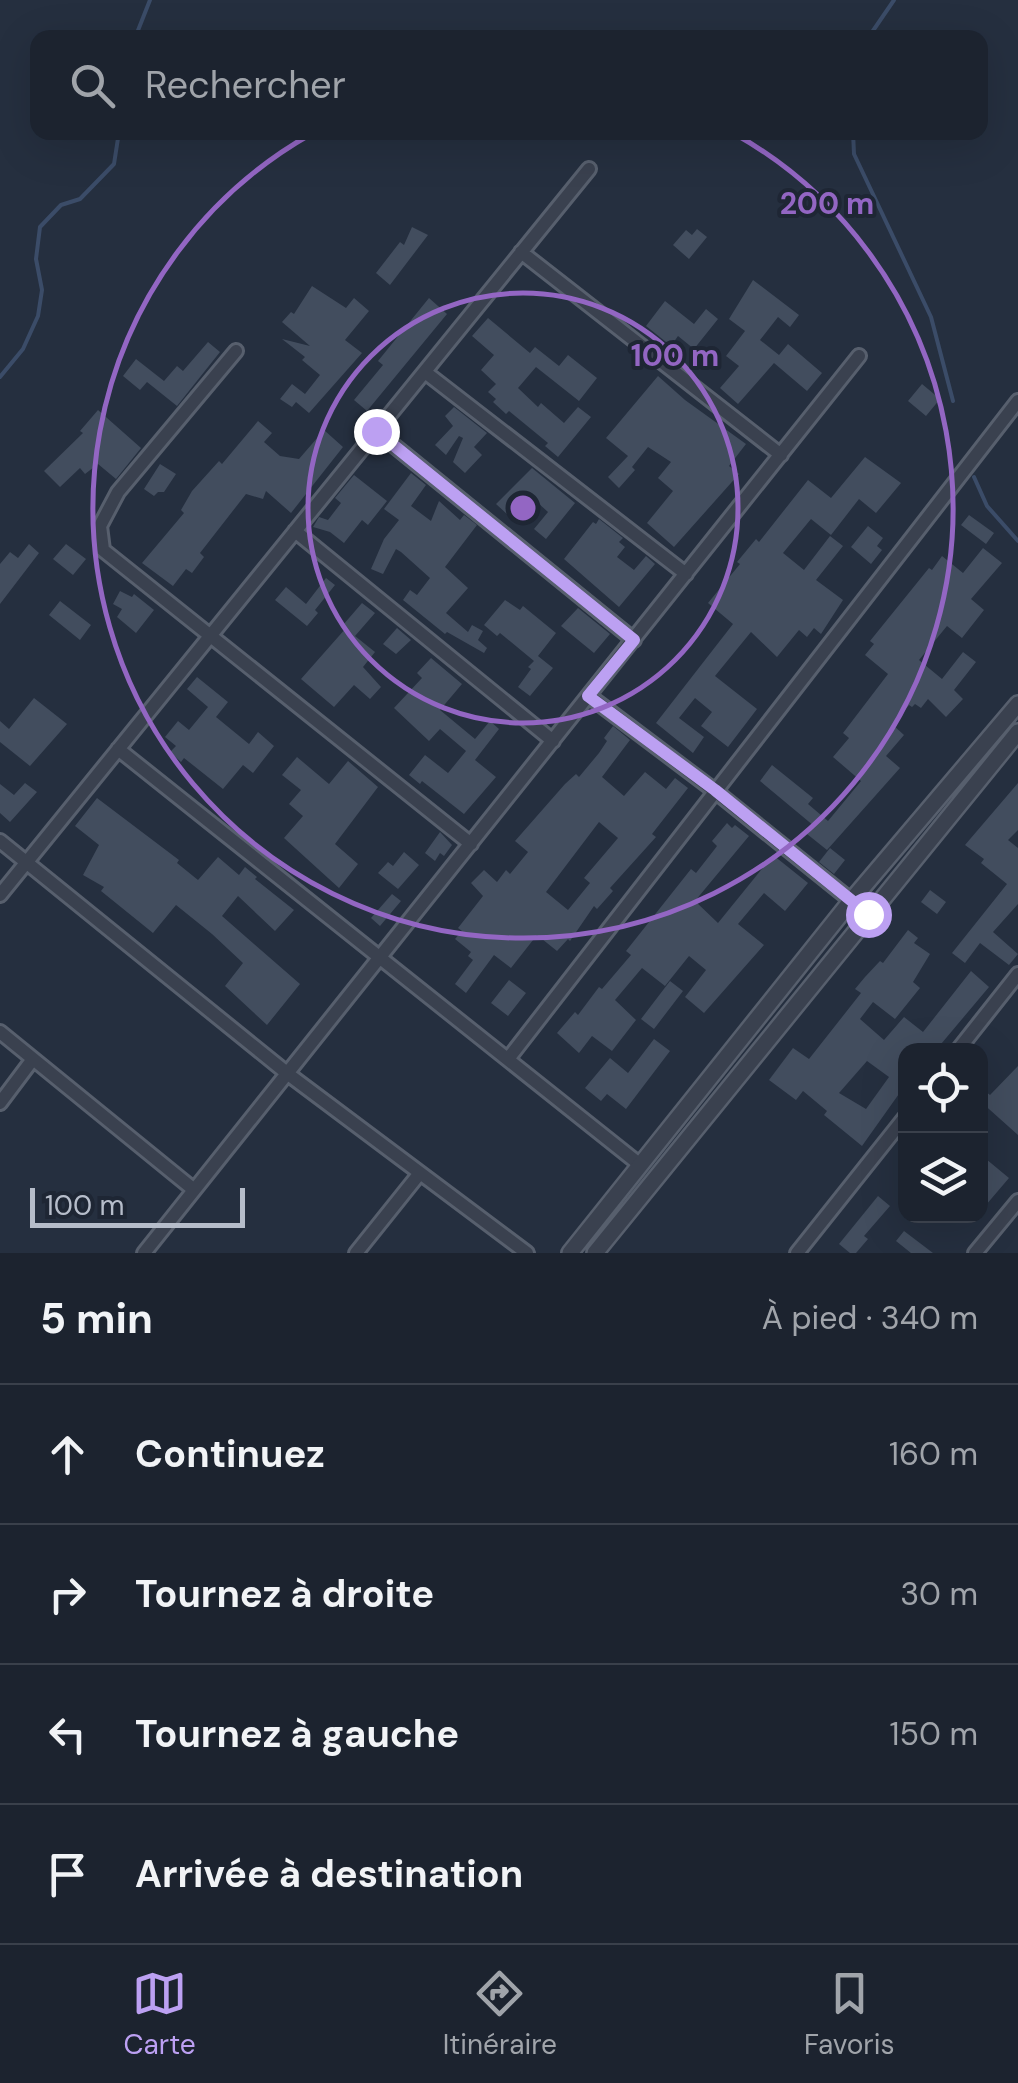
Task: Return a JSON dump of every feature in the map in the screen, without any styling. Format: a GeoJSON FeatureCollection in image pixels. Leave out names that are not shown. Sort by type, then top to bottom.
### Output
{"type":"FeatureCollection","features":[{"type":"Feature","properties":{"kind":"street"},"geometry":{"type":"LineString","coordinates":[[0,894],[589,169]]}},
{"type":"Feature","properties":{"kind":"street"},"geometry":{"type":"LineString","coordinates":[[522,252],[781,454]]}},
{"type":"Feature","properties":{"kind":"street"},"geometry":{"type":"LineString","coordinates":[[236,351],[118,492],[100,526],[103,550],[471,844]]}},
{"type":"Feature","properties":{"kind":"street"},"geometry":{"type":"LineString","coordinates":[[144,1253],[859,356]]}},
{"type":"Feature","properties":{"kind":"street"},"geometry":{"type":"LineString","coordinates":[[425,372],[686,574]]}},
{"type":"Feature","properties":{"kind":"street"},"geometry":{"type":"LineString","coordinates":[[508,1060],[1018,402]]}},
{"type":"Feature","properties":{"kind":"street"},"geometry":{"type":"LineString","coordinates":[[376,431],[634,640]]}},
{"type":"Feature","properties":{"kind":"street"},"geometry":{"type":"LineString","coordinates":[[295,531],[552,741]]}},
{"type":"Feature","properties":{"kind":"street"},"geometry":{"type":"LineString","coordinates":[[588,696],[715,790],[868,914]]}},
{"type":"Feature","properties":{"kind":"street"},"geometry":{"type":"LineString","coordinates":[[570,1253],[851,901],[1018,704]]}},
{"type":"Feature","properties":{"kind":"street"},"geometry":{"type":"LineString","coordinates":[[595,1253],[1018,732]]}},
{"type":"Feature","properties":{"kind":"street"},"geometry":{"type":"LineString","coordinates":[[118,749],[639,1164]]}},
{"type":"Feature","properties":{"kind":"street"},"geometry":{"type":"LineString","coordinates":[[0,841],[288,1074],[527,1253]]}},
{"type":"Feature","properties":{"kind":"street"},"geometry":{"type":"LineString","coordinates":[[964,1043],[1018,974]]}},
{"type":"Feature","properties":{"kind":"street"},"geometry":{"type":"LineString","coordinates":[[0,1032],[193,1189]]}},
{"type":"Feature","properties":{"kind":"street"},"geometry":{"type":"LineString","coordinates":[[0,1103],[33,1060]]}},
{"type":"Feature","properties":{"kind":"street"},"geometry":{"type":"LineString","coordinates":[[797,1253],[898,1126]]}},
{"type":"Feature","properties":{"kind":"street"},"geometry":{"type":"LineString","coordinates":[[356,1253],[420,1173]]}},
{"type":"Feature","properties":{"kind":"street"},"geometry":{"type":"LineString","coordinates":[[975,1253],[1018,1200]]}},
{"type":"Feature","properties":{"kind":"building"},"geometry":{"type":"Polygon","coordinates":[[[412,227],[428,235],[390,285],[376,273],[400,242],[404,245],[412,227]]]}},
{"type":"Feature","properties":{"kind":"building"},"geometry":{"type":"Polygon","coordinates":[[[697,229],[707,237],[689,259],[673,245],[686,230],[692,235],[697,229]]]}},
{"type":"Feature","properties":{"kind":"building"},"geometry":{"type":"Polygon","coordinates":[[[753,280],[799,315],[790,327],[778,317],[760,340],[779,355],[788,344],[822,373],[807,391],[774,363],[738,404],[720,388],[739,366],[726,356],[745,331],[729,319],[753,280]]]}},
{"type":"Feature","properties":{"kind":"building"},"geometry":{"type":"Polygon","coordinates":[[[312,286],[346,308],[354,298],[369,311],[345,340],[362,353],[309,413],[296,402],[292,407],[280,399],[292,384],[305,394],[320,375],[282,339],[310,346],[282,322],[291,312],[294,314],[312,286]]]}},
{"type":"Feature","properties":{"kind":"building"},"geometry":{"type":"Polygon","coordinates":[[[429,298],[447,314],[367,411],[354,400],[383,365],[378,361],[429,298]]]}},
{"type":"Feature","properties":{"kind":"building"},"geometry":{"type":"Polygon","coordinates":[[[665,301],[694,324],[706,309],[718,319],[694,349],[678,336],[671,346],[646,326],[665,301]]]}},
{"type":"Feature","properties":{"kind":"building"},"geometry":{"type":"Polygon","coordinates":[[[488,318],[530,353],[535,347],[559,366],[568,355],[597,378],[579,401],[536,367],[518,388],[538,407],[541,403],[564,423],[578,407],[591,417],[558,457],[545,446],[548,443],[493,402],[496,399],[488,392],[496,384],[481,370],[494,355],[472,336],[488,318]]]}},
{"type":"Feature","properties":{"kind":"building"},"geometry":{"type":"Polygon","coordinates":[[[208,342],[220,352],[177,406],[147,382],[140,390],[123,376],[136,359],[164,381],[177,366],[183,371],[208,342]]]}},
{"type":"Feature","properties":{"kind":"building"},"geometry":{"type":"Polygon","coordinates":[[[658,376],[746,444],[729,466],[739,474],[674,547],[647,523],[673,491],[658,478],[671,462],[648,447],[619,488],[608,477],[628,456],[606,438],[658,376]]]}},
{"type":"Feature","properties":{"kind":"building"},"geometry":{"type":"Polygon","coordinates":[[[922,384],[940,399],[926,416],[908,401],[922,384]]]}},
{"type":"Feature","properties":{"kind":"building"},"geometry":{"type":"Polygon","coordinates":[[[454,407],[487,433],[474,447],[482,455],[465,473],[453,462],[463,438],[459,436],[446,455],[435,445],[453,426],[445,416],[454,407]]]}},
{"type":"Feature","properties":{"kind":"building"},"geometry":{"type":"Polygon","coordinates":[[[98,410],[141,448],[116,479],[98,464],[85,474],[80,468],[60,487],[44,471],[83,433],[80,431],[98,410]]]}},
{"type":"Feature","properties":{"kind":"building"},"geometry":{"type":"Polygon","coordinates":[[[258,421],[272,433],[264,442],[280,456],[299,459],[324,430],[343,447],[291,513],[266,491],[263,499],[246,494],[200,553],[204,557],[192,573],[186,569],[173,586],[142,563],[184,513],[181,510],[192,491],[219,461],[222,464],[258,421]]]}},
{"type":"Feature","properties":{"kind":"building"},"geometry":{"type":"Polygon","coordinates":[[[865,457],[901,483],[876,513],[859,499],[831,535],[811,519],[783,553],[804,570],[830,536],[843,546],[816,580],[843,600],[821,634],[814,628],[807,637],[799,630],[777,657],[751,632],[715,676],[757,709],[728,747],[701,726],[712,712],[695,698],[679,718],[704,737],[693,753],[656,723],[733,624],[708,603],[740,564],[737,562],[756,539],[759,542],[808,480],[831,498],[865,457]]]}},
{"type":"Feature","properties":{"kind":"building"},"geometry":{"type":"Polygon","coordinates":[[[160,464],[176,474],[164,492],[154,496],[144,489],[160,464]]]}},
{"type":"Feature","properties":{"kind":"building"},"geometry":{"type":"Polygon","coordinates":[[[532,468],[575,503],[546,539],[534,529],[548,512],[527,493],[508,515],[496,504],[532,468]]]}},
{"type":"Feature","properties":{"kind":"building"},"geometry":{"type":"Polygon","coordinates":[[[411,473],[426,485],[411,506],[431,521],[439,501],[460,520],[464,515],[477,525],[445,567],[468,588],[446,613],[468,632],[472,625],[483,631],[478,640],[487,648],[484,653],[445,634],[403,600],[410,590],[417,595],[430,578],[401,552],[396,549],[383,574],[371,569],[384,539],[399,520],[384,509],[411,473]]]}},
{"type":"Feature","properties":{"kind":"building"},"geometry":{"type":"Polygon","coordinates":[[[354,475],[387,501],[368,525],[362,520],[344,543],[330,532],[313,527],[319,517],[328,520],[341,503],[335,498],[354,475]]]}},
{"type":"Feature","properties":{"kind":"building"},"geometry":{"type":"Polygon","coordinates":[[[969,515],[994,533],[986,544],[961,525],[969,515]]]}},
{"type":"Feature","properties":{"kind":"building"},"geometry":{"type":"Polygon","coordinates":[[[599,519],[623,538],[619,542],[625,547],[617,557],[634,570],[646,556],[655,564],[619,607],[564,559],[599,519]]]}},
{"type":"Feature","properties":{"kind":"building"},"geometry":{"type":"Polygon","coordinates":[[[868,526],[883,538],[877,546],[882,550],[871,564],[851,547],[868,526]]]}},
{"type":"Feature","properties":{"kind":"building"},"geometry":{"type":"Polygon","coordinates":[[[29,544],[39,553],[0,604],[0,564],[10,552],[18,558],[29,544]]]}},
{"type":"Feature","properties":{"kind":"building"},"geometry":{"type":"Polygon","coordinates":[[[66,544],[86,559],[73,575],[53,559],[66,544]]]}},
{"type":"Feature","properties":{"kind":"building"},"geometry":{"type":"Polygon","coordinates":[[[983,548],[1002,563],[971,599],[984,610],[962,638],[947,626],[919,660],[942,679],[963,652],[976,662],[954,690],[963,699],[946,717],[928,699],[921,708],[909,705],[893,725],[904,735],[886,756],[900,768],[827,850],[807,834],[814,826],[760,781],[772,765],[813,798],[808,804],[828,821],[861,781],[833,757],[849,738],[843,733],[888,674],[865,655],[874,644],[870,641],[942,556],[963,573],[983,548]]]}},
{"type":"Feature","properties":{"kind":"building"},"geometry":{"type":"Polygon","coordinates":[[[326,578],[335,585],[307,626],[275,600],[286,587],[306,604],[326,578]]]}},
{"type":"Feature","properties":{"kind":"building"},"geometry":{"type":"Polygon","coordinates":[[[120,591],[132,597],[134,594],[154,610],[136,633],[117,617],[122,609],[113,604],[120,591]]]}},
{"type":"Feature","properties":{"kind":"building"},"geometry":{"type":"Polygon","coordinates":[[[505,600],[520,610],[523,606],[556,633],[538,656],[553,668],[530,696],[518,687],[534,661],[484,625],[505,600]]]}},
{"type":"Feature","properties":{"kind":"building"},"geometry":{"type":"Polygon","coordinates":[[[60,601],[91,625],[80,640],[49,615],[60,601]]]}},
{"type":"Feature","properties":{"kind":"building"},"geometry":{"type":"Polygon","coordinates":[[[362,603],[375,613],[355,636],[375,652],[363,667],[381,687],[370,699],[354,685],[334,707],[301,679],[346,628],[343,625],[362,603]]]}},
{"type":"Feature","properties":{"kind":"building"},"geometry":{"type":"Polygon","coordinates":[[[578,608],[610,634],[594,653],[561,626],[578,608]]]}},
{"type":"Feature","properties":{"kind":"building"},"geometry":{"type":"Polygon","coordinates":[[[397,628],[411,640],[396,654],[383,644],[397,628]]]}},
{"type":"Feature","properties":{"kind":"building"},"geometry":{"type":"Polygon","coordinates":[[[431,658],[462,684],[440,710],[475,739],[490,721],[499,729],[475,760],[496,777],[464,814],[409,775],[425,755],[448,773],[466,751],[440,729],[429,741],[394,708],[422,678],[417,673],[431,658]]]}},
{"type":"Feature","properties":{"kind":"building"},"geometry":{"type":"Polygon","coordinates":[[[197,677],[228,702],[216,717],[249,744],[258,732],[274,746],[253,773],[243,765],[223,789],[184,758],[181,762],[170,752],[176,746],[165,737],[178,721],[189,730],[208,707],[187,689],[197,677]]]}},
{"type":"Feature","properties":{"kind":"building"},"geometry":{"type":"Polygon","coordinates":[[[34,698],[67,724],[30,766],[0,742],[0,721],[9,729],[34,698]]]}},
{"type":"Feature","properties":{"kind":"building"},"geometry":{"type":"Polygon","coordinates":[[[613,726],[630,740],[602,777],[624,796],[645,772],[666,789],[675,778],[688,788],[652,834],[656,837],[610,888],[613,891],[597,909],[594,906],[570,941],[557,951],[537,935],[511,968],[494,955],[466,993],[455,984],[473,960],[468,956],[471,952],[455,939],[462,931],[458,928],[483,896],[471,883],[484,870],[497,882],[506,870],[510,874],[528,852],[515,841],[565,784],[576,774],[579,777],[607,741],[604,738],[613,726]],[[599,822],[546,892],[568,910],[590,883],[584,878],[618,838],[599,822]]]}},
{"type":"Feature","properties":{"kind":"building"},"geometry":{"type":"Polygon","coordinates":[[[297,757],[329,784],[348,761],[378,787],[335,844],[358,864],[339,888],[284,838],[303,816],[289,804],[301,790],[282,775],[297,757]]]}},
{"type":"Feature","properties":{"kind":"building"},"geometry":{"type":"Polygon","coordinates":[[[25,783],[37,792],[10,822],[0,813],[0,784],[14,795],[25,783]]]}},
{"type":"Feature","properties":{"kind":"building"},"geometry":{"type":"Polygon","coordinates":[[[1018,783],[1018,830],[1008,840],[1018,848],[1018,904],[993,932],[1018,954],[1009,965],[980,943],[965,963],[952,953],[1007,884],[965,845],[1018,783]]]}},
{"type":"Feature","properties":{"kind":"building"},"geometry":{"type":"Polygon","coordinates":[[[97,798],[179,860],[177,863],[198,880],[218,857],[239,875],[245,867],[294,910],[275,931],[238,896],[222,916],[300,984],[267,1025],[225,986],[243,963],[212,934],[176,905],[153,933],[101,891],[104,887],[83,875],[99,845],[75,826],[97,798]]]}},
{"type":"Feature","properties":{"kind":"building"},"geometry":{"type":"Polygon","coordinates":[[[727,823],[749,836],[695,901],[718,923],[773,855],[808,883],[785,911],[764,893],[738,924],[764,945],[704,1013],[685,997],[706,970],[689,956],[665,986],[642,968],[615,1000],[636,1020],[612,1051],[592,1036],[579,1053],[557,1033],[631,955],[626,951],[691,869],[696,873],[717,846],[712,841],[727,823]]]}},
{"type":"Feature","properties":{"kind":"building"},"geometry":{"type":"Polygon","coordinates":[[[440,832],[452,845],[435,861],[425,853],[440,832]]]}},
{"type":"Feature","properties":{"kind":"building"},"geometry":{"type":"Polygon","coordinates":[[[830,848],[845,860],[834,874],[819,862],[830,848]]]}},
{"type":"Feature","properties":{"kind":"building"},"geometry":{"type":"Polygon","coordinates":[[[404,852],[419,865],[398,889],[378,873],[388,862],[393,866],[404,852]]]}},
{"type":"Feature","properties":{"kind":"building"},"geometry":{"type":"Polygon","coordinates":[[[930,890],[946,902],[937,914],[921,902],[930,890]]]}},
{"type":"Feature","properties":{"kind":"building"},"geometry":{"type":"Polygon","coordinates":[[[392,894],[401,901],[380,926],[371,918],[392,894]]]}},
{"type":"Feature","properties":{"kind":"building"},"geometry":{"type":"Polygon","coordinates":[[[908,930],[918,938],[914,943],[930,954],[913,982],[920,988],[895,1019],[873,1002],[860,1019],[884,1040],[904,1017],[923,1032],[971,971],[989,987],[942,1043],[898,1043],[898,1095],[862,1146],[824,1115],[827,1111],[803,1091],[796,1100],[769,1080],[793,1048],[809,1059],[861,993],[855,989],[880,961],[883,963],[908,930]],[[867,1061],[839,1093],[866,1109],[889,1077],[867,1061]]]}},
{"type":"Feature","properties":{"kind":"building"},"geometry":{"type":"Polygon","coordinates":[[[509,980],[526,993],[508,1016],[491,1003],[509,980]]]}},
{"type":"Feature","properties":{"kind":"building"},"geometry":{"type":"Polygon","coordinates":[[[670,981],[683,991],[654,1029],[641,1019],[670,981]]]}},
{"type":"Feature","properties":{"kind":"building"},"geometry":{"type":"Polygon","coordinates":[[[654,1039],[670,1051],[626,1109],[607,1094],[601,1101],[585,1088],[610,1058],[628,1073],[654,1039]]]}},
{"type":"Feature","properties":{"kind":"building"},"geometry":{"type":"Polygon","coordinates":[[[1018,1066],[1018,1135],[988,1108],[990,1095],[1018,1066]]]}},
{"type":"Feature","properties":{"kind":"building"},"geometry":{"type":"Polygon","coordinates":[[[988,1161],[1009,1178],[988,1203],[988,1161]]]}},
{"type":"Feature","properties":{"kind":"building"},"geometry":{"type":"Polygon","coordinates":[[[878,1196],[890,1206],[864,1236],[868,1239],[856,1253],[850,1253],[839,1244],[878,1196]]]}},
{"type":"Feature","properties":{"kind":"building"},"geometry":{"type":"Polygon","coordinates":[[[904,1231],[933,1253],[911,1253],[896,1241],[904,1231]]]}},
{"type":"Feature","properties":{"kind":"waterway"},"geometry":{"type":"LineString","coordinates":[[138,30],[150,0]]}},
{"type":"Feature","properties":{"kind":"waterway"},"geometry":{"type":"LineString","coordinates":[[873,30],[894,0]]}},
{"type":"Feature","properties":{"kind":"waterway"},"geometry":{"type":"LineString","coordinates":[[0,377],[23,349],[38,316],[42,290],[36,259],[40,227],[61,205],[80,199],[114,164],[118,140]]}},
{"type":"Feature","properties":{"kind":"waterway"},"geometry":{"type":"LineString","coordinates":[[853,140],[854,154],[931,317],[953,401]]}},
{"type":"Feature","properties":{"kind":"waterway"},"geometry":{"type":"LineString","coordinates":[[974,477],[987,506],[1018,541]]}},
{"type":"Feature","properties":{"kind":"route"},"geometry":{"type":"LineString","coordinates":[[376,431],[634,640],[588,696],[715,790],[868,914]]}}]}
